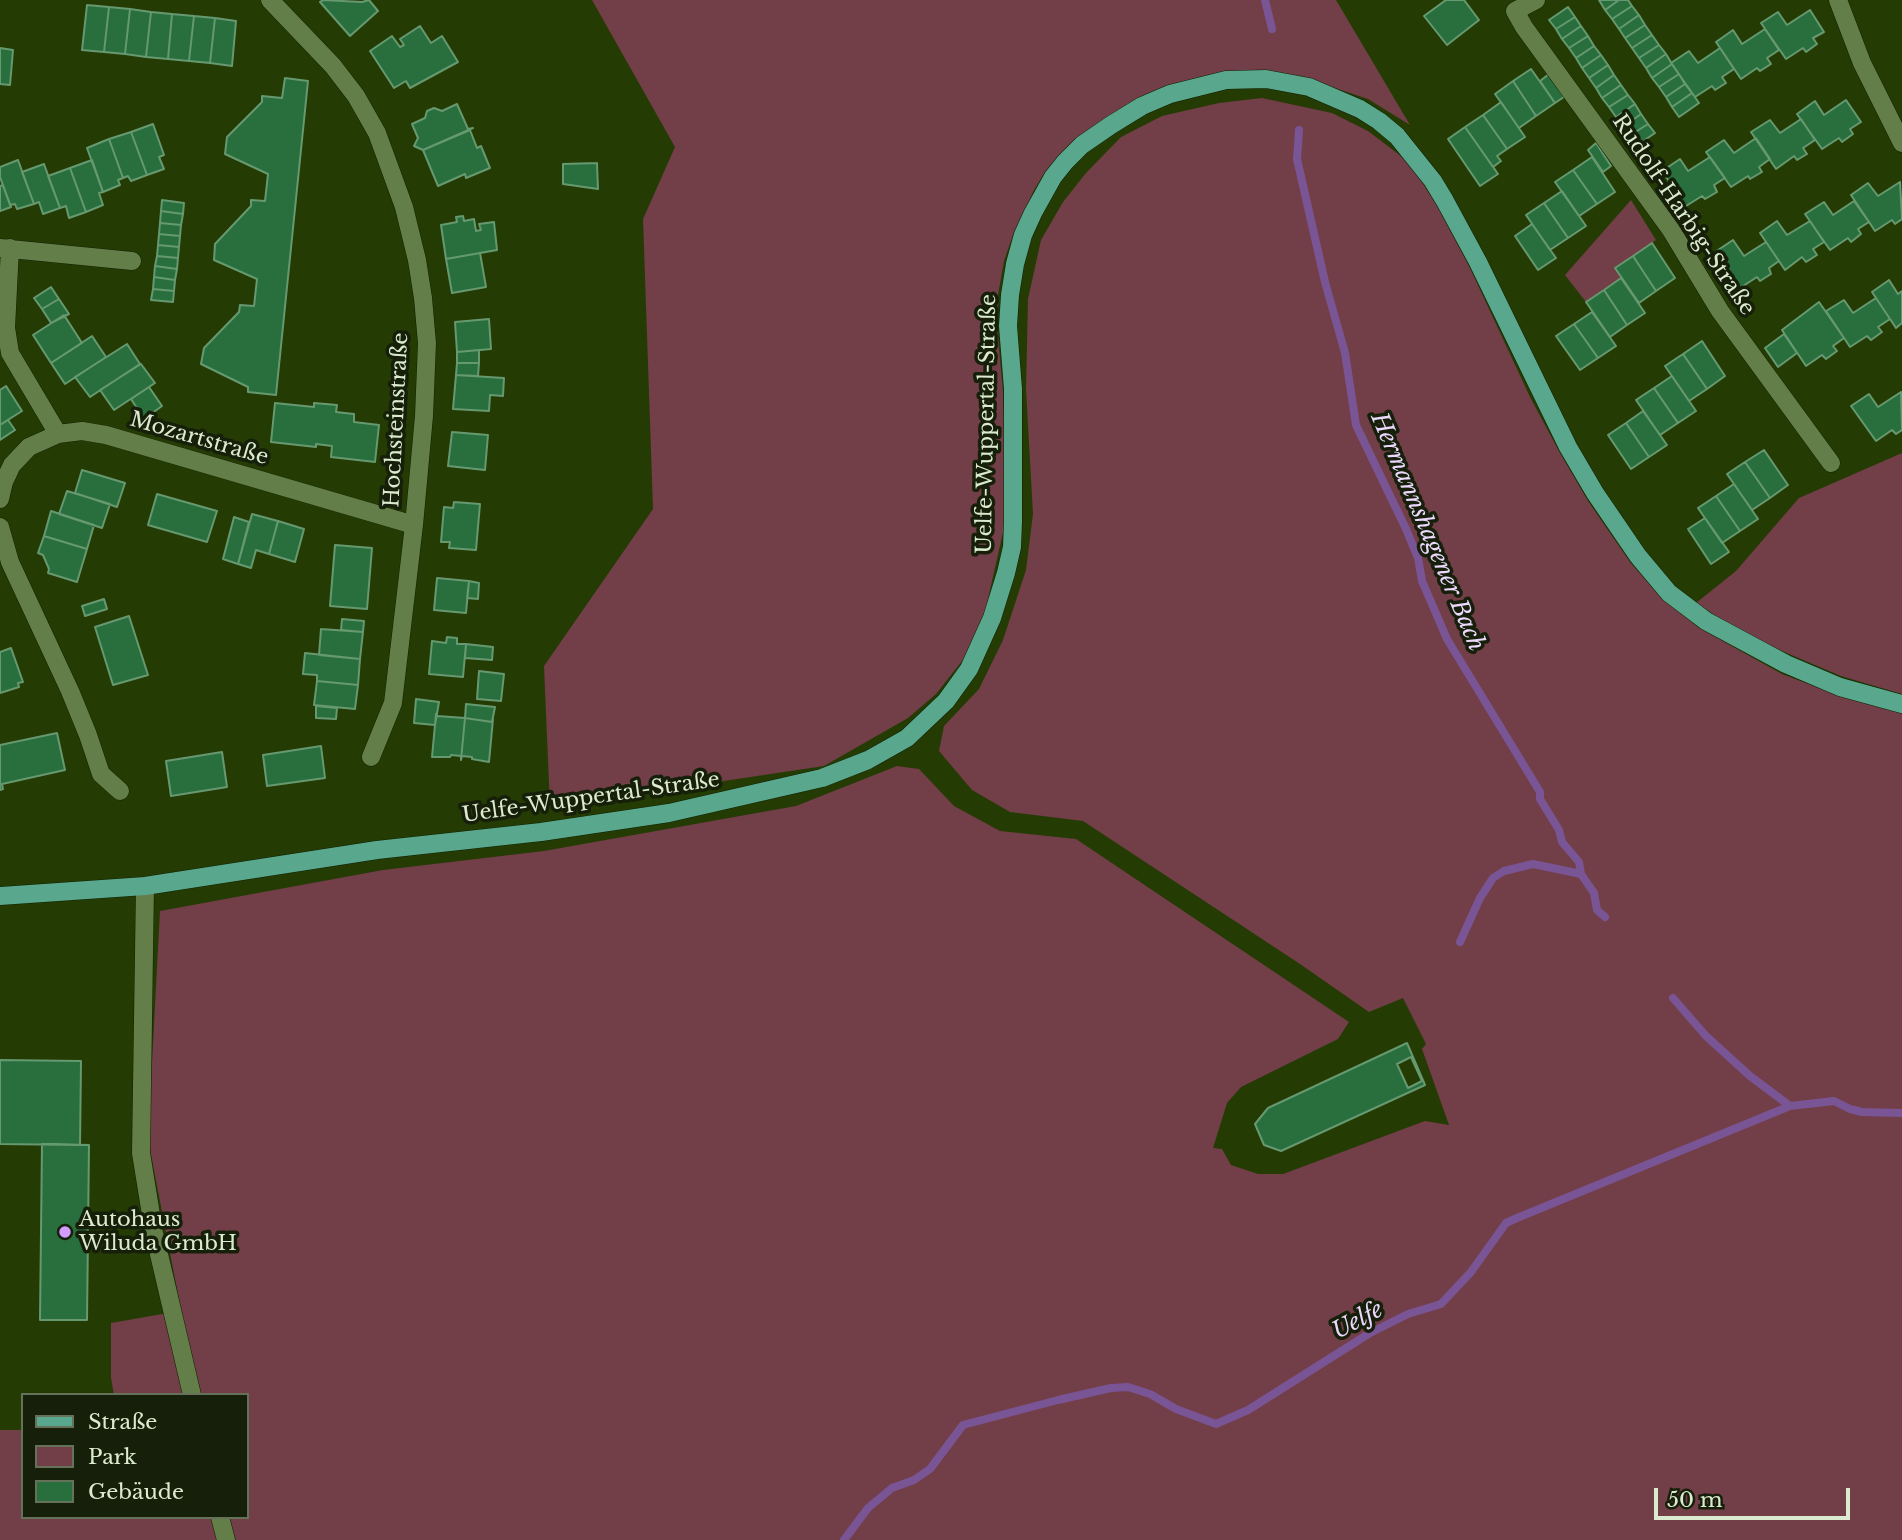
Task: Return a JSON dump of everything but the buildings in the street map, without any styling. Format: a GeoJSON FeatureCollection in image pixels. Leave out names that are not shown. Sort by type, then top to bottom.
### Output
{"type":"FeatureCollection","features":[{"type":"Feature","properties":{"kind":"main road","name":"Uelfe-Wuppertal-Straße"},"geometry":{"type":"LineString","coordinates":[[0,896],[145,886],[388,849],[541,832],[669,813],[822,778],[868,761],[907,738],[946,701],[969,669],[992,618],[1006,573],[1012,547],[1013,522],[1013,389],[1008,326],[1010,295],[1023,235],[1033,213],[1053,177],[1065,162],[1082,145],[1111,125],[1142,106],[1170,94],[1226,80],[1280,80],[1325,93],[1379,121],[1397,136],[1433,181],[1478,262],[1568,447],[1595,493],[1638,556],[1668,593],[1706,621],[1786,664],[1840,687],[1902,704]]}},
{"type":"Feature","properties":{"kind":"street","name":"Hochsteinstraße"},"geometry":{"type":"LineString","coordinates":[[270,0],[302,32],[356,96],[377,133],[404,207],[419,273],[427,343],[424,416],[414,525],[393,703],[371,757]]}},
{"type":"Feature","properties":{"kind":"street","name":"Rudolf-Harbig-Straße"},"geometry":{"type":"LineString","coordinates":[[1536,0],[1511,6],[1671,230],[1720,311],[1831,463]]}},
{"type":"Feature","properties":{"kind":"street"},"geometry":{"type":"LineString","coordinates":[[1838,0],[1862,63],[1902,143]]}},
{"type":"Feature","properties":{"kind":"street"},"geometry":{"type":"LineString","coordinates":[[58,435],[10,353],[6,328],[5,248],[132,261]]}},
{"type":"Feature","properties":{"kind":"street","name":"Mozartstraße"},"geometry":{"type":"LineString","coordinates":[[0,499],[12,465],[29,447],[58,435],[82,431],[106,435],[414,525]]}},
{"type":"Feature","properties":{"kind":"street"},"geometry":{"type":"LineString","coordinates":[[0,527],[10,562],[70,691],[100,774],[120,792]]}},
{"type":"Feature","properties":{"kind":"street"},"geometry":{"type":"LineString","coordinates":[[145,886],[141,1153],[155,1233],[192,1393]]}},
{"type":"Feature","properties":{"kind":"street"},"geometry":{"type":"LineString","coordinates":[[221,1519],[226,1540]]}},
{"type":"Feature","properties":{"kind":"green space"},"geometry":{"type":"Polygon","coordinates":[[[592,0],[1336,0],[1410,125],[1368,99],[1311,80],[1266,71],[1225,73],[1076,140],[1045,172],[1034,190],[1004,261],[998,295],[997,326],[1003,392],[1006,519],[985,612],[966,656],[936,694],[908,718],[824,766],[550,807],[544,666],[653,509],[643,219],[675,147],[592,0]]]}},
{"type":"Feature","properties":{"kind":"green space"},"geometry":{"type":"Polygon","coordinates":[[[1262,98],[1332,113],[1368,131],[1410,163],[1437,206],[1470,268],[1530,397],[1560,453],[1588,501],[1630,562],[1662,599],[1699,628],[1782,674],[1840,696],[1902,712],[1902,1540],[234,1540],[229,1519],[248,1519],[248,1393],[201,1393],[182,1315],[148,1139],[160,911],[383,870],[544,851],[796,806],[897,766],[919,769],[954,806],[1000,831],[1076,839],[1349,1022],[1338,1039],[1241,1087],[1227,1103],[1213,1148],[1222,1149],[1231,1165],[1258,1174],[1283,1174],[1425,1121],[1449,1125],[1422,1049],[1426,1044],[1403,998],[1369,1012],[1083,821],[1010,812],[972,790],[939,751],[944,726],[979,689],[1003,640],[1026,570],[1033,514],[1026,389],[1028,299],[1041,240],[1063,202],[1086,173],[1121,137],[1162,116],[1219,103],[1262,98]]]}},
{"type":"Feature","properties":{"kind":"green space"},"geometry":{"type":"Polygon","coordinates":[[[1631,200],[1656,240],[1615,268],[1621,278],[1586,302],[1565,275],[1631,200]]]}},
{"type":"Feature","properties":{"kind":"green space"},"geometry":{"type":"Polygon","coordinates":[[[1902,453],[1902,694],[1841,676],[1789,654],[1743,633],[1696,603],[1736,571],[1799,498],[1902,453]]]}},
{"type":"Feature","properties":{"kind":"green space"},"geometry":{"type":"Polygon","coordinates":[[[168,1313],[186,1393],[114,1393],[111,1323],[168,1313]]]}},
{"type":"Feature","properties":{"kind":"green space"},"geometry":{"type":"Polygon","coordinates":[[[0,1430],[21,1430],[21,1519],[212,1519],[217,1540],[0,1540],[0,1430]]]}},
{"type":"Feature","properties":{"kind":"waterway","name":"Hermannshagener Bach"},"geometry":{"type":"LineString","coordinates":[[1265,0],[1272,29]]}},
{"type":"Feature","properties":{"kind":"waterway","name":"Hermannshagener Bach"},"geometry":{"type":"LineString","coordinates":[[1299,130],[1297,159],[1325,282],[1345,353],[1356,425],[1406,529],[1418,558],[1422,581],[1447,639],[1540,792],[1540,799],[1559,830],[1562,842],[1579,862],[1581,874],[1594,893],[1597,910],[1605,917]]}},
{"type":"Feature","properties":{"kind":"waterway"},"geometry":{"type":"LineString","coordinates":[[1460,942],[1480,898],[1493,878],[1504,871],[1533,864],[1581,874]]}},
{"type":"Feature","properties":{"kind":"waterway","name":"Hermannshagener Bach"},"geometry":{"type":"LineString","coordinates":[[1673,998],[1706,1036],[1750,1076],[1790,1106]]}},
{"type":"Feature","properties":{"kind":"waterway","name":"Uelfe"},"geometry":{"type":"LineString","coordinates":[[844,1540],[868,1508],[892,1488],[914,1480],[930,1469],[963,1425],[1058,1400],[1111,1388],[1128,1387],[1216,1424],[1248,1410],[1370,1333],[1408,1314],[1441,1304],[1471,1272],[1506,1223],[1517,1218],[1790,1106],[1834,1101],[1862,1112],[1902,1113]]}},
{"type":"Feature","properties":{"kind":"place","name":"Autohaus Wiluda GmbH"},"geometry":{"type":"Point","coordinates":[65,1232]}}]}
